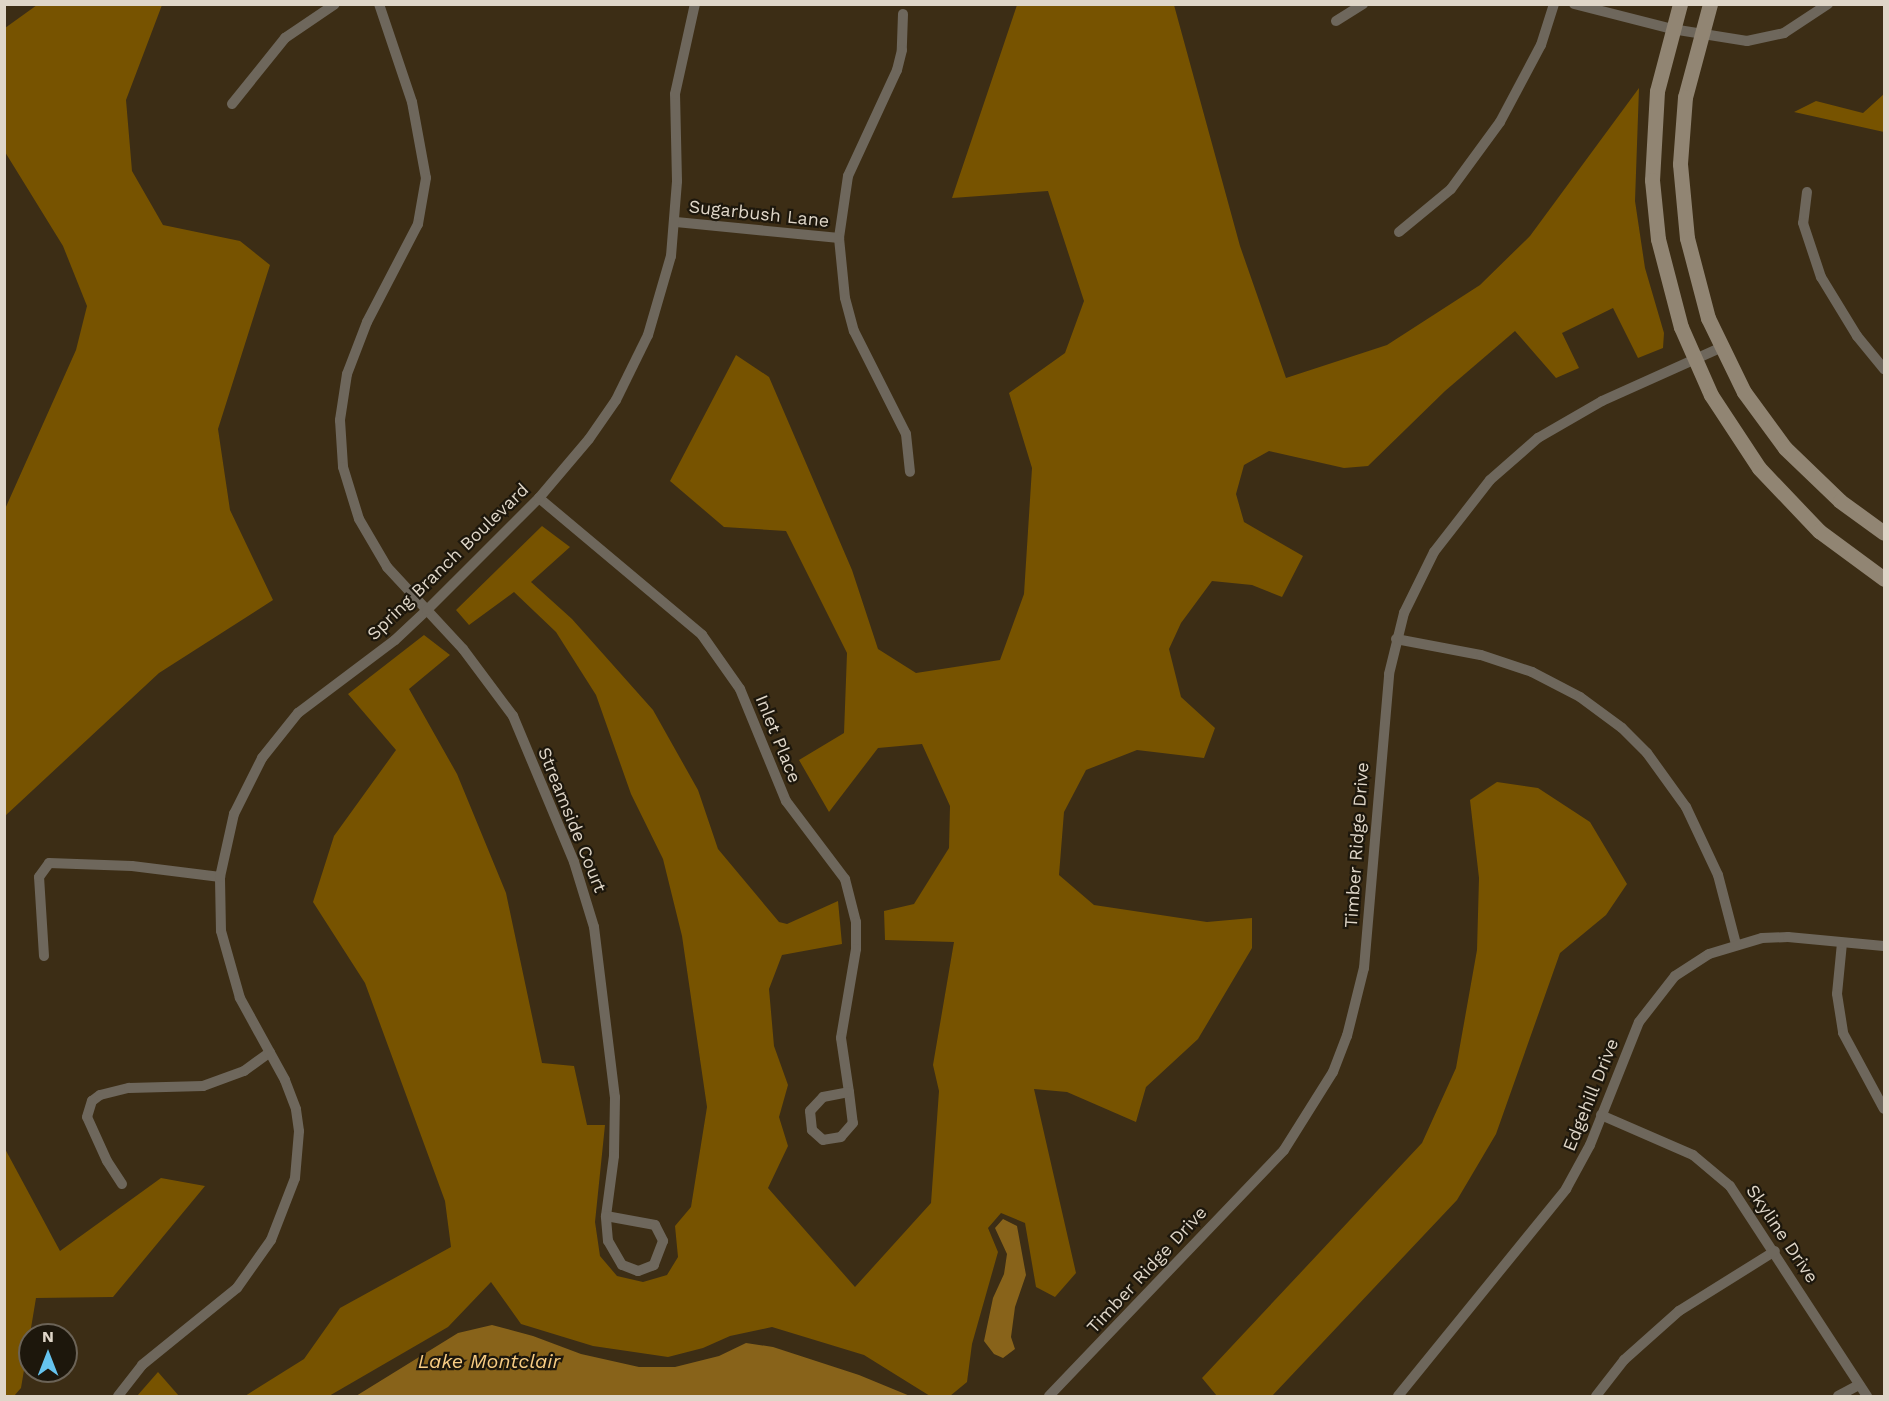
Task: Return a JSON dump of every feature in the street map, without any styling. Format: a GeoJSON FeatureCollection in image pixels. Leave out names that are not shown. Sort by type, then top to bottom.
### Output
{"type":"FeatureCollection","features":[{"type":"Feature","properties":{"kind":"main road"},"geometry":{"type":"LineString","coordinates":[[1680,4],[1657,91],[1653,207],[1667,280],[1695,360],[1736,436],[1785,498],[1819,531],[1884,579]]}},
{"type":"Feature","properties":{"kind":"main road"},"geometry":{"type":"LineString","coordinates":[[1710,4],[1700,35],[1682,126],[1682,201],[1696,282],[1720,348],[1744,392],[1785,448],[1840,501],[1884,533]]}},
{"type":"Feature","properties":{"kind":"street"},"geometry":{"type":"LineString","coordinates":[[232,104],[285,38],[335,4]]}},
{"type":"Feature","properties":{"kind":"street","name":"Streamside Court"},"geometry":{"type":"LineString","coordinates":[[379,4],[412,102],[426,178],[418,224],[367,322],[347,374],[340,441],[349,493],[371,544],[394,576],[469,656],[513,716],[588,905],[615,1097],[614,1156],[606,1216],[608,1241],[622,1265],[638,1271],[654,1265],[663,1241],[654,1225],[606,1216]]}},
{"type":"Feature","properties":{"kind":"street","name":"Spring Branch Boulevard"},"geometry":{"type":"LineString","coordinates":[[118,1396],[142,1365],[237,1288],[271,1240],[285,1210],[295,1178],[299,1131],[296,1109],[270,1052],[254,1027],[229,968],[221,931],[220,877],[234,814],[262,758],[280,732],[323,692],[360,667],[427,610],[539,498],[589,440],[633,370],[660,299],[676,222],[675,94],[679,61],[695,4]]}},
{"type":"Feature","properties":{"kind":"street"},"geometry":{"type":"LineString","coordinates":[[1336,21],[1363,4]]}},
{"type":"Feature","properties":{"kind":"street"},"geometry":{"type":"LineString","coordinates":[[1399,232],[1451,189],[1500,122],[1540,45],[1554,4]]}},
{"type":"Feature","properties":{"kind":"street"},"geometry":{"type":"LineString","coordinates":[[1574,4],[1672,29],[1732,41],[1766,39],[1797,26],[1828,4]]}},
{"type":"Feature","properties":{"kind":"street"},"geometry":{"type":"LineString","coordinates":[[903,14],[897,70],[848,176],[839,238],[845,298],[854,331],[906,434],[910,472]]}},
{"type":"Feature","properties":{"kind":"street"},"geometry":{"type":"LineString","coordinates":[[1807,192],[1803,223],[1821,277],[1852,328],[1884,368]]}},
{"type":"Feature","properties":{"kind":"street","name":"Sugarbush Lane"},"geometry":{"type":"LineString","coordinates":[[676,222],[839,238]]}},
{"type":"Feature","properties":{"kind":"street","name":"Timber Ridge Drive"},"geometry":{"type":"LineString","coordinates":[[1049,1396],[1284,1150],[1333,1072],[1347,1036],[1364,968],[1382,721],[1396,639],[1412,593],[1434,552],[1465,509],[1519,453],[1566,420],[1720,348]]}},
{"type":"Feature","properties":{"kind":"street","name":"Inlet Place"},"geometry":{"type":"LineString","coordinates":[[539,498],[702,635],[740,689],[786,801],[845,879],[855,922],[856,949],[841,1038],[854,1114],[848,1131],[832,1140],[816,1135],[809,1120],[815,1103],[823,1097],[849,1092]]}},
{"type":"Feature","properties":{"kind":"street"},"geometry":{"type":"LineString","coordinates":[[1396,639],[1481,655],[1532,672],[1580,697],[1622,728],[1654,762],[1686,807],[1718,875],[1736,944]]}},
{"type":"Feature","properties":{"kind":"street"},"geometry":{"type":"LineString","coordinates":[[44,956],[39,878],[49,863],[121,866],[220,877]]}},
{"type":"Feature","properties":{"kind":"street","name":"Edgehill Drive"},"geometry":{"type":"LineString","coordinates":[[1398,1396],[1566,1189],[1650,1003],[1693,962],[1736,944],[1788,937],[1884,946]]}},
{"type":"Feature","properties":{"kind":"street"},"geometry":{"type":"LineString","coordinates":[[1842,943],[1837,994],[1843,1033],[1884,1109]]}},
{"type":"Feature","properties":{"kind":"street"},"geometry":{"type":"LineString","coordinates":[[122,1184],[87,1117],[92,1101],[100,1095],[129,1088],[204,1086],[244,1071],[270,1052]]}},
{"type":"Feature","properties":{"kind":"street","name":"Skyline Drive"},"geometry":{"type":"LineString","coordinates":[[1601,1115],[1677,1146],[1713,1170],[1742,1201],[1867,1396]]}},
{"type":"Feature","properties":{"kind":"street"},"geometry":{"type":"LineString","coordinates":[[1596,1396],[1624,1360],[1679,1311],[1775,1251]]}},
{"type":"Feature","properties":{"kind":"street"},"geometry":{"type":"LineString","coordinates":[[1838,1396],[1859,1385]]}},
{"type":"Feature","properties":{"kind":"shaded area"},"geometry":{"type":"Polygon","coordinates":[[[37,5],[162,5],[126,100],[132,171],[163,225],[240,241],[270,265],[218,429],[230,510],[273,600],[159,673],[5,816],[5,509],[76,350],[87,306],[63,246],[5,152],[5,28],[37,5]]]}},
{"type":"Feature","properties":{"kind":"shaded area"},"geometry":{"type":"Polygon","coordinates":[[[1017,5],[1174,5],[1240,246],[1286,378],[1387,345],[1480,285],[1530,236],[1639,88],[1635,201],[1645,268],[1664,333],[1663,348],[1638,358],[1613,308],[1562,333],[1579,368],[1556,378],[1515,331],[1445,391],[1368,466],[1344,468],[1269,451],[1244,465],[1236,494],[1244,522],[1303,556],[1282,597],[1252,585],[1212,581],[1181,623],[1169,649],[1181,697],[1215,728],[1204,758],[1137,750],[1086,770],[1064,812],[1059,875],[1094,905],[1207,922],[1252,918],[1252,948],[1198,1039],[1146,1087],[1136,1122],[1067,1092],[1034,1089],[1076,1273],[1055,1297],[1036,1287],[1025,1223],[1001,1213],[988,1228],[998,1252],[972,1344],[967,1382],[950,1396],[930,1396],[864,1355],[772,1327],[730,1336],[703,1348],[668,1357],[593,1346],[521,1324],[491,1282],[448,1327],[329,1396],[245,1396],[304,1359],[340,1308],[451,1247],[445,1201],[365,983],[313,902],[334,836],[396,750],[348,694],[424,635],[450,655],[409,689],[457,774],[506,893],[542,1063],[574,1066],[587,1125],[605,1125],[595,1222],[600,1256],[617,1276],[643,1282],[667,1275],[678,1257],[675,1226],[691,1207],[707,1107],[682,936],[663,859],[631,794],[596,695],[556,632],[514,592],[469,625],[456,610],[542,526],[570,547],[531,582],[572,619],[653,710],[698,790],[718,849],[779,922],[787,924],[838,901],[842,944],[782,955],[769,989],[774,1046],[788,1085],[779,1117],[788,1146],[768,1188],[855,1287],[931,1203],[939,1091],[933,1065],[954,942],[885,940],[884,911],[914,904],[949,848],[950,806],[922,744],[878,748],[829,812],[799,760],[844,733],[847,653],[786,531],[724,527],[670,481],[736,355],[769,377],[852,570],[878,649],[916,673],[1000,660],[1024,594],[1032,468],[1009,393],[1065,353],[1084,301],[1048,191],[952,198],[1017,5]]]}},
{"type":"Feature","properties":{"kind":"shaded area"},"geometry":{"type":"Polygon","coordinates":[[[1884,94],[1884,132],[1794,112],[1816,101],[1863,113],[1884,94]]]}},
{"type":"Feature","properties":{"kind":"shaded area"},"geometry":{"type":"Polygon","coordinates":[[[1497,782],[1538,788],[1590,822],[1627,884],[1606,915],[1560,953],[1496,1134],[1457,1200],[1272,1396],[1217,1396],[1202,1378],[1422,1143],[1456,1068],[1477,950],[1479,878],[1470,800],[1497,782]]]}},
{"type":"Feature","properties":{"kind":"shaded area"},"geometry":{"type":"Polygon","coordinates":[[[4,1147],[60,1251],[161,1178],[205,1186],[113,1297],[36,1298],[32,1323],[18,1323],[18,1383],[22,1383],[21,1388],[14,1396],[4,1396],[4,1147]]]}},
{"type":"Feature","properties":{"kind":"shaded area"},"geometry":{"type":"Polygon","coordinates":[[[158,1372],[179,1396],[137,1396],[158,1372]]]}},
{"type":"Feature","properties":{"kind":"water"},"geometry":{"type":"Polygon","coordinates":[[[1003,1219],[1017,1226],[1026,1275],[1015,1307],[1011,1337],[1015,1349],[1003,1358],[994,1354],[984,1341],[993,1298],[1004,1274],[1007,1254],[995,1228],[1003,1219]]]}},
{"type":"Feature","properties":{"kind":"water","name":"Lake Montclair"},"geometry":{"type":"Polygon","coordinates":[[[492,1325],[533,1336],[581,1354],[639,1367],[675,1367],[719,1356],[746,1343],[773,1347],[859,1375],[910,1396],[356,1396],[458,1333],[492,1325]]]}}]}
